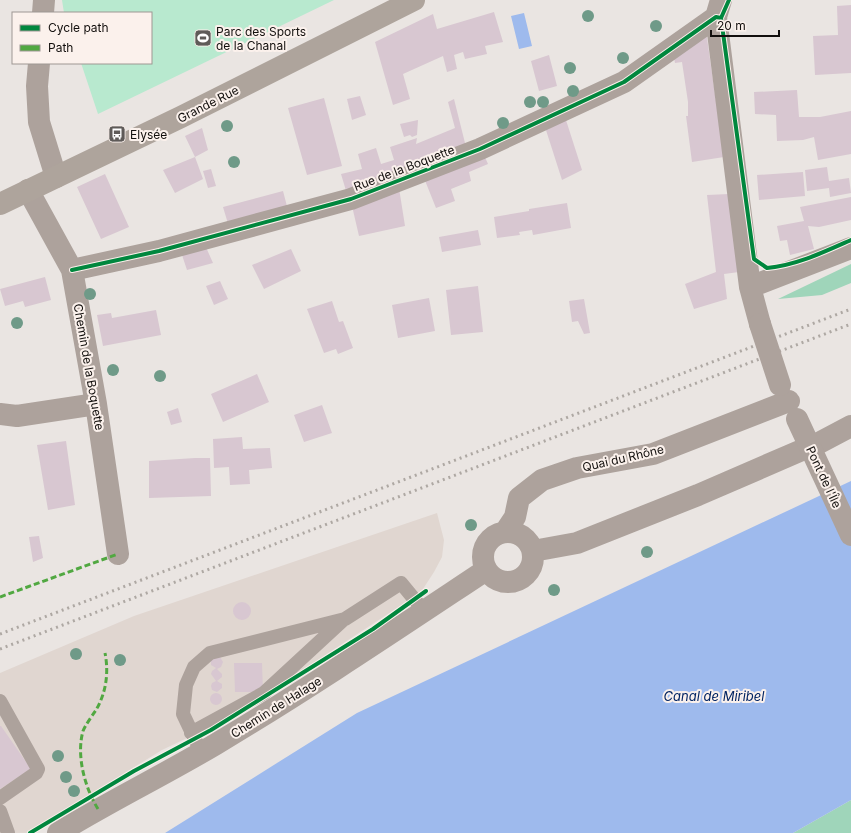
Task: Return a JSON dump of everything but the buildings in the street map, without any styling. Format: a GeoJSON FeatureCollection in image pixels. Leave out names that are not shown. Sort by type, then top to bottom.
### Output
{"type":"FeatureCollection","features":[{"type":"Feature","properties":{"kind":"main road","name":"Grande Rue"},"geometry":{"type":"LineString","coordinates":[[0,204],[181,117],[414,0]]}},
{"type":"Feature","properties":{"kind":"street"},"geometry":{"type":"LineString","coordinates":[[43,12],[44,0]]}},
{"type":"Feature","properties":{"kind":"street","name":"Rue de la Boquette"},"geometry":{"type":"LineString","coordinates":[[72,270],[160,251],[351,199],[480,149],[624,82],[719,8]]}},
{"type":"Feature","properties":{"kind":"street","name":"Pont de l'Île"},"geometry":{"type":"LineString","coordinates":[[719,8],[750,287],[760,324],[789,402],[851,535]]}},
{"type":"Feature","properties":{"kind":"street"},"geometry":{"type":"LineString","coordinates":[[39,64],[37,86],[39,122],[56,177]]}},
{"type":"Feature","properties":{"kind":"street","name":"Chemin de la Boquette"},"geometry":{"type":"LineString","coordinates":[[28,190],[72,270],[96,404],[118,554]]}},
{"type":"Feature","properties":{"kind":"street"},"geometry":{"type":"LineString","coordinates":[[750,287],[851,248]]}},
{"type":"Feature","properties":{"kind":"street","name":"Quai du Rhône"},"geometry":{"type":"LineString","coordinates":[[505,532],[515,517],[519,498],[542,480],[577,468],[653,454],[789,402]]}},
{"type":"Feature","properties":{"kind":"street"},"geometry":{"type":"LineString","coordinates":[[0,414],[17,416],[96,404]]}},
{"type":"Feature","properties":{"kind":"street"},"geometry":{"type":"LineString","coordinates":[[533,551],[577,543],[698,495],[810,447],[851,426]]}},
{"type":"Feature","properties":{"kind":"street"},"geometry":{"type":"LineString","coordinates":[[505,532],[513,532],[521,535],[527,540],[533,551],[533,562],[530,570],[519,580],[503,582],[495,579],[486,570],[483,560],[486,545],[497,534],[505,532]]}},
{"type":"Feature","properties":{"kind":"street","name":"Chemin de Halage"},"geometry":{"type":"LineString","coordinates":[[58,833],[201,752],[326,676],[486,570]]}},
{"type":"Feature","properties":{"kind":"lane"},"geometry":{"type":"LineString","coordinates":[[191,733],[264,693],[345,619],[401,583],[424,611]]}},
{"type":"Feature","properties":{"kind":"lane"},"geometry":{"type":"LineString","coordinates":[[201,752],[183,714],[186,685],[194,667],[210,653],[345,619]]}},
{"type":"Feature","properties":{"kind":"lane"},"geometry":{"type":"LineString","coordinates":[[0,701],[38,769],[36,773],[0,798]]}},
{"type":"Feature","properties":{"kind":"lane"},"geometry":{"type":"LineString","coordinates":[[0,811],[8,833]]}},
{"type":"Feature","properties":{"kind":"shaded area"},"geometry":{"type":"Polygon","coordinates":[[[437,513],[444,540],[442,557],[423,589],[400,606],[229,718],[162,750],[27,833],[0,833],[0,673],[134,616],[437,513]]]}},
{"type":"Feature","properties":{"kind":"green space","name":"Parc des Sports de la Chanal"},"geometry":{"type":"Polygon","coordinates":[[[62,0],[334,0],[98,114],[81,64],[152,64],[152,12],[64,12],[62,0]]]}},
{"type":"Feature","properties":{"kind":"green space"},"geometry":{"type":"Polygon","coordinates":[[[851,264],[851,283],[822,295],[778,299],[851,264]]]}},
{"type":"Feature","properties":{"kind":"green space"},"geometry":{"type":"Polygon","coordinates":[[[851,800],[851,833],[793,833],[851,800]]]}},
{"type":"Feature","properties":{"kind":"water"},"geometry":{"type":"Polygon","coordinates":[[[524,13],[532,46],[519,49],[511,16],[524,13]]]}},
{"type":"Feature","properties":{"kind":"water","name":"Canal de Miribel"},"geometry":{"type":"Polygon","coordinates":[[[851,481],[851,800],[793,833],[165,833],[357,713],[851,481]]]}},
{"type":"Feature","properties":{"kind":"railway"},"geometry":{"type":"LineString","coordinates":[[0,634],[851,309]]}},
{"type":"Feature","properties":{"kind":"railway"},"geometry":{"type":"LineString","coordinates":[[0,649],[851,324]]}},
{"type":"Feature","properties":{"kind":"marked path"},"geometry":{"type":"LineString","coordinates":[[0,597],[118,554]]}},
{"type":"Feature","properties":{"kind":"marked path"},"geometry":{"type":"LineString","coordinates":[[98,809],[93,801],[83,772],[81,761],[81,741],[83,731],[96,710],[106,683],[107,668],[105,653]]}},
{"type":"Feature","properties":{"kind":"cycle path"},"geometry":{"type":"LineString","coordinates":[[72,270],[159,251],[351,199],[480,149],[624,82],[716,17],[721,18],[729,0]]}},
{"type":"Feature","properties":{"kind":"cycle path"},"geometry":{"type":"LineString","coordinates":[[721,18],[754,259],[767,268],[789,264],[851,240]]}},
{"type":"Feature","properties":{"kind":"cycle path"},"geometry":{"type":"LineString","coordinates":[[30,833],[134,771],[211,730],[373,629],[426,591]]}},
{"type":"Feature","properties":{"kind":"place","name":"Parc des Sports de la Chanal"},"geometry":{"type":"Point","coordinates":[203,38]}},
{"type":"Feature","properties":{"kind":"place","name":"Elysée"},"geometry":{"type":"Point","coordinates":[117,134]}}]}
